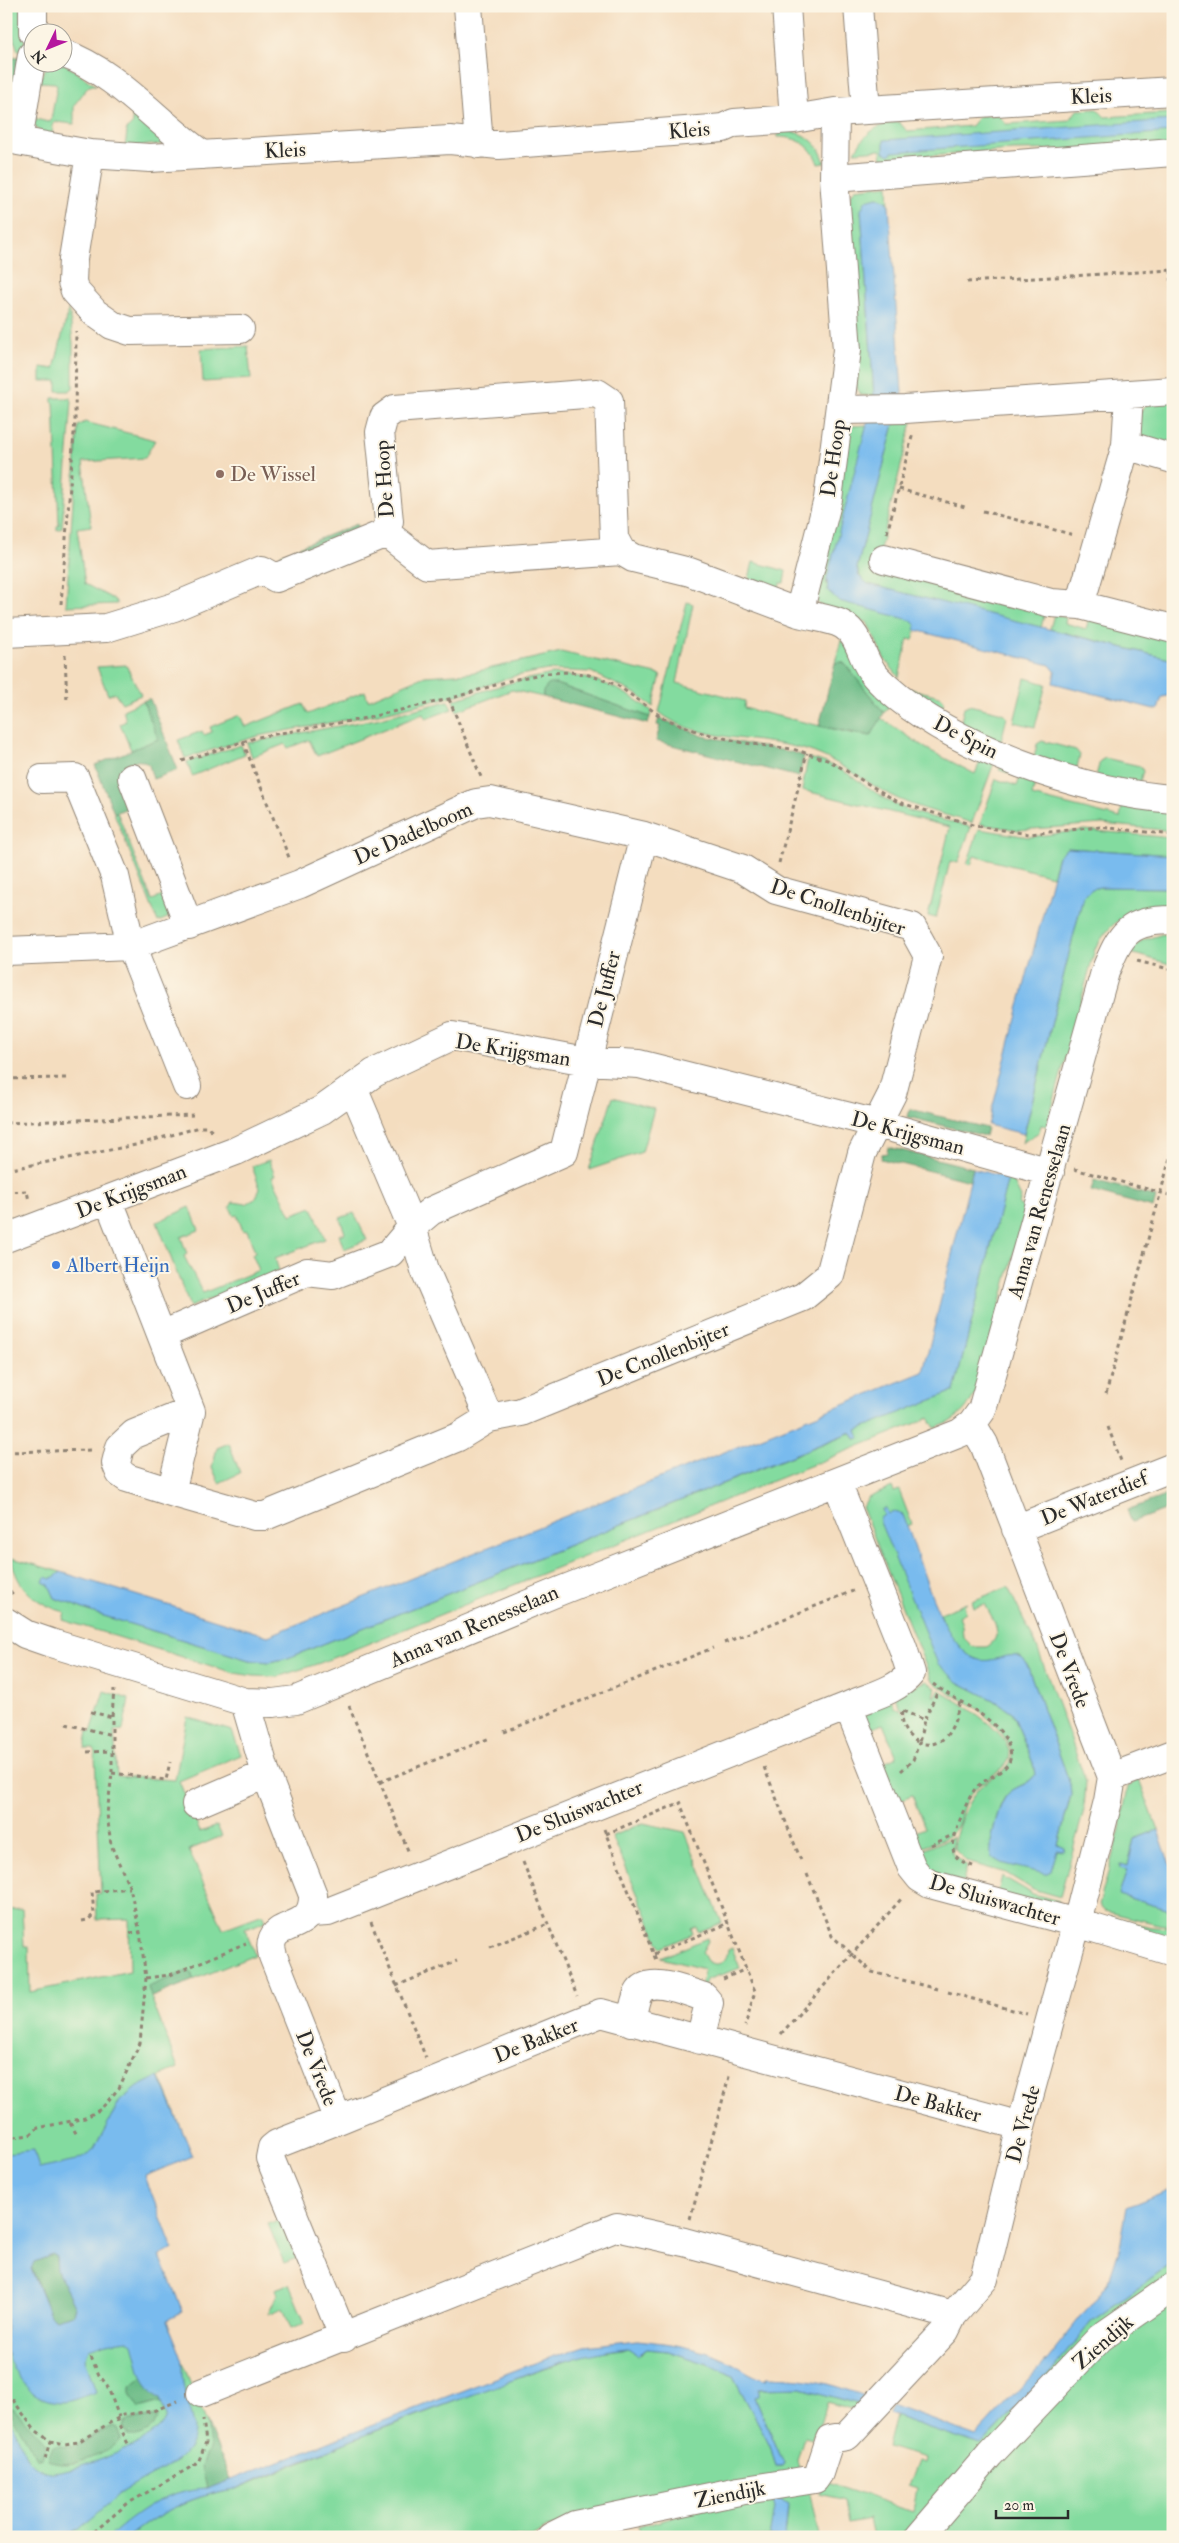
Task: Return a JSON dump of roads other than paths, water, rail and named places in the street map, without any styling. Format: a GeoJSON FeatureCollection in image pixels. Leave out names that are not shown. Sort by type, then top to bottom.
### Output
{"type":"FeatureCollection","features":[{"type":"Feature","properties":{"kind":"street"},"geometry":{"type":"LineString","coordinates":[[33,6],[33,22]]}},
{"type":"Feature","properties":{"kind":"street"},"geometry":{"type":"LineString","coordinates":[[468,6],[479,144]]}},
{"type":"Feature","properties":{"kind":"street"},"geometry":{"type":"LineString","coordinates":[[786,6],[794,119]]}},
{"type":"Feature","properties":{"kind":"street"},"geometry":{"type":"LineString","coordinates":[[858,6],[866,110]]}},
{"type":"Feature","properties":{"kind":"street"},"geometry":{"type":"LineString","coordinates":[[72,56],[81,59],[113,81],[180,139],[203,155]]}},
{"type":"Feature","properties":{"kind":"street","name":"Kleis"},"geometry":{"type":"LineString","coordinates":[[29,72],[18,141],[90,154],[150,158],[450,140],[499,145],[712,129],[734,123],[794,119],[835,112],[1173,91]]}},
{"type":"Feature","properties":{"kind":"street","name":"De Hoop"},"geometry":{"type":"LineString","coordinates":[[386,533],[389,522],[380,432],[384,417],[395,409],[597,393],[608,401],[614,538],[621,551],[633,558],[690,572],[799,613],[851,410],[834,178],[835,112]]}},
{"type":"Feature","properties":{"kind":"street"},"geometry":{"type":"LineString","coordinates":[[834,178],[1173,152]]}},
{"type":"Feature","properties":{"kind":"street"},"geometry":{"type":"LineString","coordinates":[[90,154],[73,259],[72,282],[75,291],[95,313],[112,325],[130,331],[240,329]]}},
{"type":"Feature","properties":{"kind":"street"},"geometry":{"type":"LineString","coordinates":[[851,410],[912,409],[1173,391]]}},
{"type":"Feature","properties":{"kind":"street"},"geometry":{"type":"LineString","coordinates":[[1080,605],[1126,445],[1129,394]]}},
{"type":"Feature","properties":{"kind":"street"},"geometry":{"type":"LineString","coordinates":[[1126,445],[1173,459]]}},
{"type":"Feature","properties":{"kind":"street","name":"De Hoop"},"geometry":{"type":"LineString","coordinates":[[386,533],[428,565],[621,551]]}},
{"type":"Feature","properties":{"kind":"street","name":"De Hoop"},"geometry":{"type":"LineString","coordinates":[[6,633],[106,628],[174,607],[262,570],[276,578],[386,533]]}},
{"type":"Feature","properties":{"kind":"street"},"geometry":{"type":"LineString","coordinates":[[884,559],[1052,603],[1080,605],[1173,629]]}},
{"type":"Feature","properties":{"kind":"street","name":"De Spin"},"geometry":{"type":"LineString","coordinates":[[799,613],[843,625],[856,640],[870,670],[886,687],[937,724],[992,751],[1071,780],[1150,797],[1173,799]]}},
{"type":"Feature","properties":{"kind":"street"},"geometry":{"type":"LineString","coordinates":[[42,779],[75,778],[115,876],[131,946],[187,1086]]}},
{"type":"Feature","properties":{"kind":"street"},"geometry":{"type":"LineString","coordinates":[[132,778],[189,926]]}},
{"type":"Feature","properties":{"kind":"street","name":"De Dadelboom"},"geometry":{"type":"LineString","coordinates":[[6,951],[131,946],[300,884],[476,804],[490,801],[644,836]]}},
{"type":"Feature","properties":{"kind":"street","name":"De Cnollenbijter"},"geometry":{"type":"LineString","coordinates":[[191,1411],[134,1434],[120,1447],[116,1463],[120,1473],[128,1478],[170,1492],[255,1516],[265,1516],[458,1437],[489,1418],[521,1412],[802,1298],[830,1275],[862,1152],[892,1094],[928,956],[912,928],[772,888],[743,870],[644,836]]}},
{"type":"Feature","properties":{"kind":"street","name":"De Juffer"},"geometry":{"type":"LineString","coordinates":[[162,1335],[307,1272],[333,1275],[390,1253],[412,1227],[431,1211],[564,1152],[644,836]]}},
{"type":"Feature","properties":{"kind":"street","name":"Anna van Renesselaan"},"geometry":{"type":"LineString","coordinates":[[7,1624],[42,1640],[245,1702],[273,1703],[296,1700],[560,1591],[939,1443],[960,1433],[972,1424],[982,1410],[1105,972],[1112,954],[1125,932],[1139,923],[1173,920]]}},
{"type":"Feature","properties":{"kind":"street","name":"De Krijgsman"},"geometry":{"type":"LineString","coordinates":[[6,1238],[109,1201],[236,1151],[322,1110],[374,1073],[452,1036],[586,1061],[639,1064],[878,1124],[1050,1172]]}},
{"type":"Feature","properties":{"kind":"street"},"geometry":{"type":"LineString","coordinates":[[353,1088],[412,1227],[425,1270],[489,1418]]}},
{"type":"Feature","properties":{"kind":"street"},"geometry":{"type":"LineString","coordinates":[[109,1201],[191,1411],[170,1492]]}},
{"type":"Feature","properties":{"kind":"street","name":"De Vrede"},"geometry":{"type":"LineString","coordinates":[[874,2408],[945,2330],[953,2315],[984,2279],[1021,2126],[1077,1923],[1108,1801],[1112,1777],[984,1444],[972,1424]]}},
{"type":"Feature","properties":{"kind":"street","name":"De Waterdief"},"geometry":{"type":"LineString","coordinates":[[1016,1529],[1173,1467]]}},
{"type":"Feature","properties":{"kind":"street","name":"De Sluiswachter"},"geometry":{"type":"LineString","coordinates":[[310,1913],[328,1912],[754,1741],[848,1706],[901,1691],[876,1582],[837,1483]]}},
{"type":"Feature","properties":{"kind":"street"},"geometry":{"type":"LineString","coordinates":[[245,1702],[266,1774],[313,1894],[310,1913]]}},
{"type":"Feature","properties":{"kind":"street","name":"De Sluiswachter"},"geometry":{"type":"LineString","coordinates":[[848,1706],[912,1868],[920,1878],[930,1884],[1077,1923]]}},
{"type":"Feature","properties":{"kind":"street"},"geometry":{"type":"LineString","coordinates":[[1112,1777],[1173,1754]]}},
{"type":"Feature","properties":{"kind":"street"},"geometry":{"type":"LineString","coordinates":[[196,1804],[266,1774]]}},
{"type":"Feature","properties":{"kind":"street","name":"De Vrede"},"geometry":{"type":"LineString","coordinates":[[310,1913],[301,1921],[276,1934],[271,1941],[273,1956],[338,2120],[277,2144],[272,2148],[270,2158],[344,2338]]}},
{"type":"Feature","properties":{"kind":"street"},"geometry":{"type":"LineString","coordinates":[[1077,1923],[1173,1952]]}},
{"type":"Feature","properties":{"kind":"street"},"geometry":{"type":"LineString","coordinates":[[631,2022],[638,1994],[646,1986],[657,1984],[704,1997],[709,2003],[700,2040]]}},
{"type":"Feature","properties":{"kind":"street","name":"De Bakker"},"geometry":{"type":"LineString","coordinates":[[338,2120],[601,2013],[1021,2126]]}},
{"type":"Feature","properties":{"kind":"street"},"geometry":{"type":"LineString","coordinates":[[194,2395],[344,2338],[595,2234],[617,2227],[684,2242],[953,2315]]}},
{"type":"Feature","properties":{"kind":"street","name":"Ziendijk"},"geometry":{"type":"LineString","coordinates":[[918,2537],[990,2454],[1100,2338],[1173,2287]]}},
{"type":"Feature","properties":{"kind":"street","name":"Ziendijk"},"geometry":{"type":"LineString","coordinates":[[551,2537],[575,2525],[739,2491],[815,2479],[819,2473],[830,2439],[848,2436],[874,2408]]}},
{"type":"Feature","properties":{"kind":"water"},"geometry":{"type":"Polygon","coordinates":[[[1173,120],[1173,132],[892,152],[890,155],[884,152],[884,140],[1173,120]]]}},
{"type":"Feature","properties":{"kind":"water"},"geometry":{"type":"Polygon","coordinates":[[[877,197],[887,201],[889,206],[902,393],[857,568],[859,576],[868,584],[1173,660],[1173,695],[1162,697],[1158,710],[1053,683],[1055,671],[1050,665],[915,630],[916,625],[910,620],[839,601],[828,591],[827,578],[874,396],[861,210],[866,200],[877,197]]]}},
{"type":"Feature","properties":{"kind":"water"},"geometry":{"type":"Polygon","coordinates":[[[1067,848],[1173,855],[1173,888],[1100,887],[1092,889],[1083,897],[1024,1134],[988,1125],[1058,856],[1067,848]]]}},
{"type":"Feature","properties":{"kind":"water"},"geometry":{"type":"Polygon","coordinates":[[[973,1169],[1008,1178],[954,1391],[857,1430],[860,1438],[855,1439],[851,1432],[288,1658],[270,1662],[249,1660],[94,1613],[55,1598],[49,1585],[43,1582],[45,1577],[51,1579],[61,1572],[268,1636],[923,1372],[973,1169]]]}},
{"type":"Feature","properties":{"kind":"water"},"geometry":{"type":"Polygon","coordinates":[[[886,1508],[888,1514],[894,1512],[903,1515],[941,1617],[963,1650],[976,1659],[989,1660],[1015,1656],[1026,1662],[1070,1784],[1071,1794],[1058,1845],[1065,1848],[1064,1851],[1057,1850],[1051,1871],[1045,1874],[1001,1863],[991,1857],[993,1833],[1001,1805],[1009,1793],[1029,1782],[1035,1775],[1033,1763],[1012,1712],[999,1703],[958,1682],[938,1664],[880,1522],[880,1518],[884,1515],[882,1509],[886,1508]]]}},
{"type":"Feature","properties":{"kind":"water"},"geometry":{"type":"Polygon","coordinates":[[[1158,1830],[1170,1865],[1173,1864],[1173,1911],[1119,1895],[1127,1870],[1120,1868],[1120,1864],[1128,1866],[1134,1839],[1158,1830]]]}},
{"type":"Feature","properties":{"kind":"water"},"geometry":{"type":"Polygon","coordinates":[[[159,2076],[193,2156],[145,2176],[173,2249],[160,2256],[183,2312],[167,2320],[181,2356],[182,2380],[194,2424],[192,2442],[177,2461],[119,2494],[76,2531],[67,2535],[6,2536],[6,2418],[14,2428],[28,2459],[37,2467],[52,2472],[81,2466],[135,2445],[160,2426],[166,2416],[160,2399],[149,2391],[145,2384],[133,2344],[128,2340],[106,2343],[89,2349],[85,2359],[96,2392],[66,2402],[51,2401],[33,2393],[19,2379],[6,2351],[6,2153],[34,2150],[39,2169],[76,2161],[84,2157],[94,2149],[120,2101],[137,2087],[159,2076]],[[52,2255],[34,2262],[31,2269],[50,2315],[56,2319],[73,2314],[75,2307],[57,2271],[56,2257],[52,2255]]]}},
{"type":"Feature","properties":{"kind":"water"},"geometry":{"type":"Polygon","coordinates":[[[1173,2188],[1173,2263],[1092,2321],[1049,2374],[981,2445],[888,2414],[891,2405],[976,2436],[1048,2358],[1109,2281],[1120,2247],[1127,2207],[1173,2188]]]}},
{"type":"Feature","properties":{"kind":"water"},"geometry":{"type":"Polygon","coordinates":[[[637,2340],[672,2344],[706,2352],[766,2380],[767,2377],[809,2380],[833,2385],[873,2399],[870,2407],[801,2388],[758,2389],[758,2396],[755,2397],[784,2464],[782,2467],[776,2467],[770,2445],[733,2376],[711,2365],[668,2351],[647,2349],[638,2355],[628,2348],[611,2350],[543,2369],[364,2435],[236,2489],[194,2499],[152,2520],[129,2537],[109,2537],[142,2511],[179,2493],[207,2489],[534,2363],[585,2346],[637,2340]]]}},
{"type":"Feature","properties":{"kind":"water"},"geometry":{"type":"Polygon","coordinates":[[[777,2499],[788,2505],[785,2537],[769,2537],[774,2508],[772,2502],[777,2499]]]}},
{"type":"Feature","properties":{"kind":"place","name":"De Wissel"},"geometry":{"type":"Point","coordinates":[220,474]}},
{"type":"Feature","properties":{"kind":"place","name":"Albert Heijn"},"geometry":{"type":"Point","coordinates":[56,1265]}}]}
